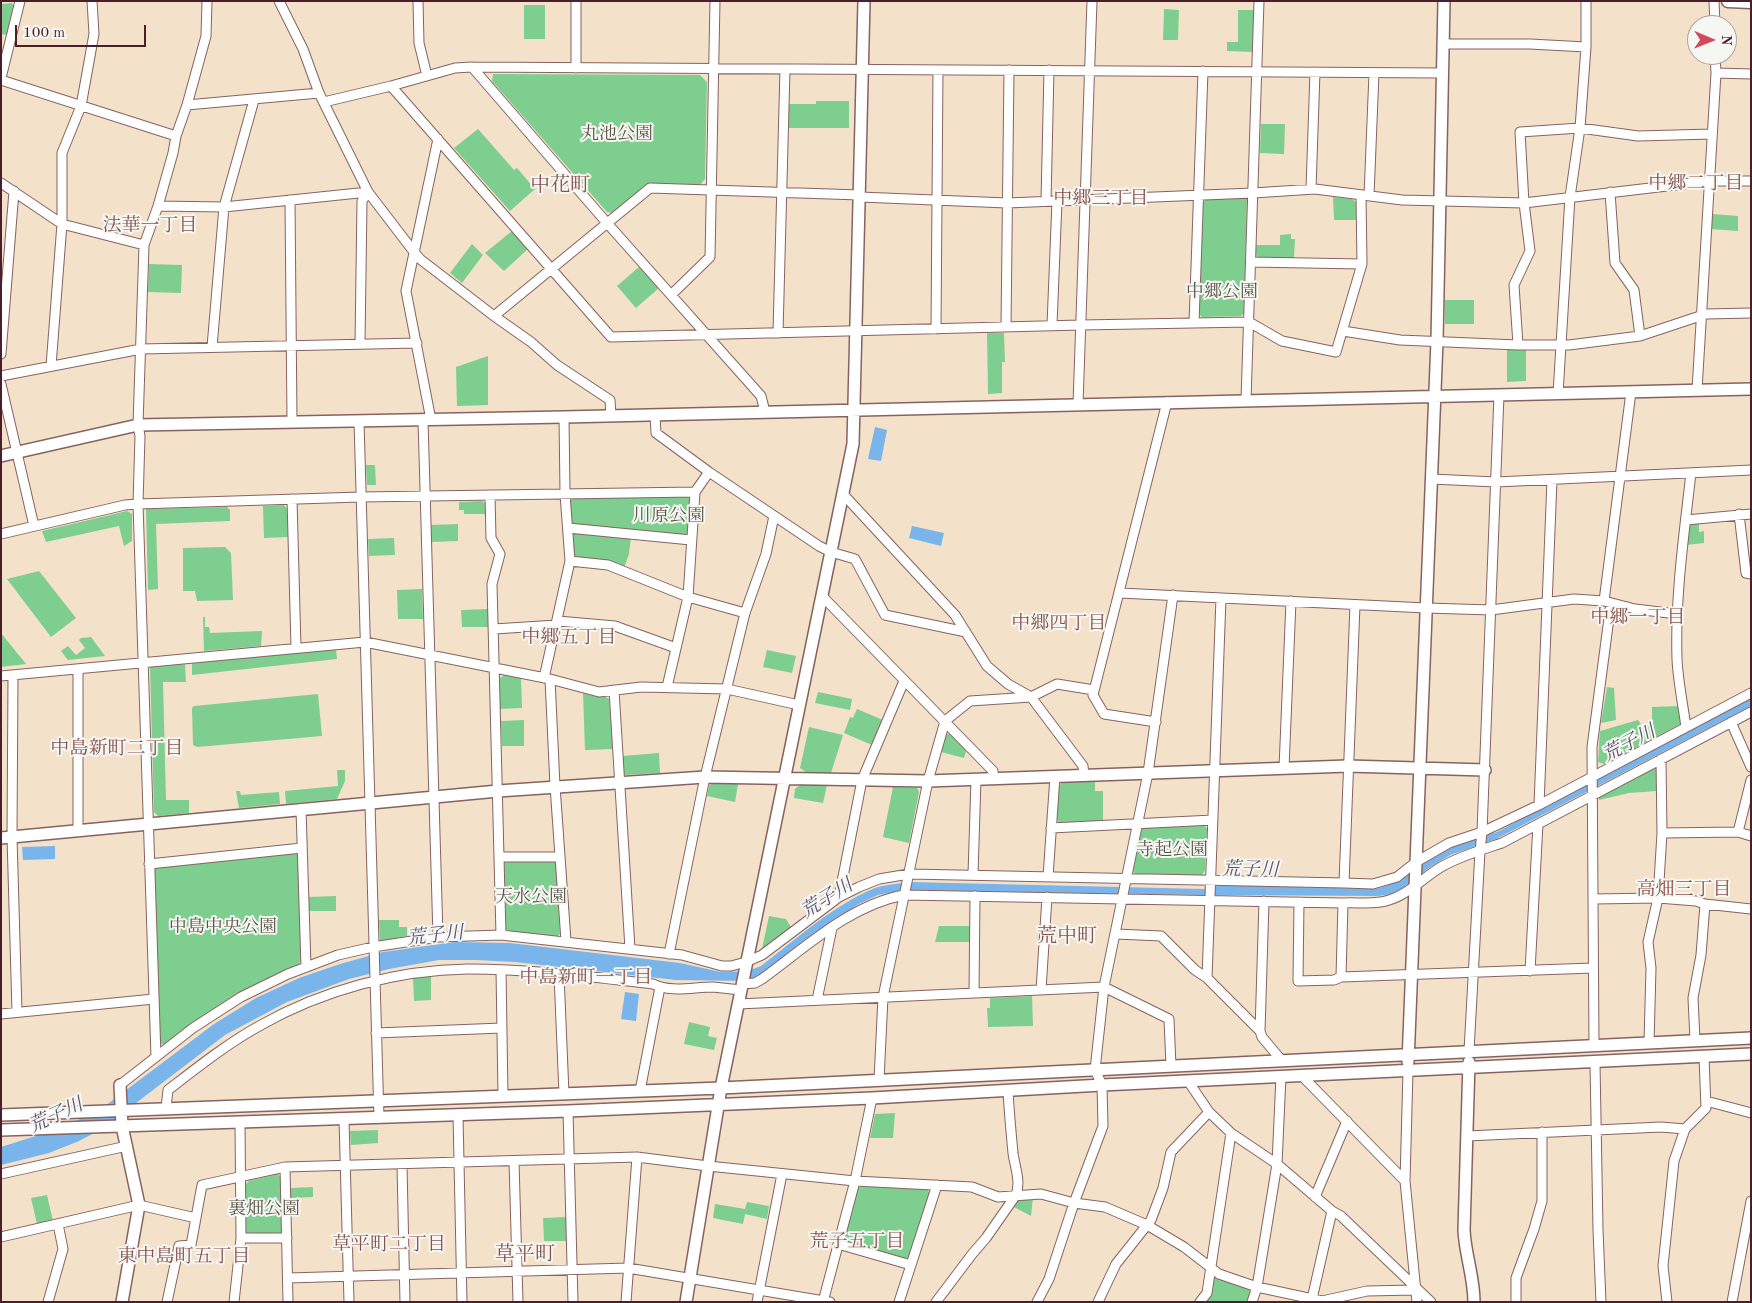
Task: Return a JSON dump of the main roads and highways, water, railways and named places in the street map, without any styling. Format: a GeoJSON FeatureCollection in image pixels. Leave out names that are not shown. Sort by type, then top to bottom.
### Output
{"type":"FeatureCollection","features":[{"type":"Feature","properties":{"kind":"main road"},"geometry":{"type":"LineString","coordinates":[[1728,1],[1751,2]]}},
{"type":"Feature","properties":{"kind":"water"},"geometry":{"type":"Polygon","coordinates":[[[875,427],[887,430],[881,461],[868,459],[875,427]]]}},
{"type":"Feature","properties":{"kind":"water"},"geometry":{"type":"Polygon","coordinates":[[[912,526],[944,533],[941,546],[909,538],[912,526]]]}},
{"type":"Feature","properties":{"kind":"water"},"geometry":{"type":"Polygon","coordinates":[[[1751,699],[1751,706],[1496,839],[1450,855],[1430,867],[1400,890],[1391,894],[1378,896],[1205,895],[906,890],[878,895],[857,905],[762,974],[748,981],[676,980],[515,962],[476,960],[439,960],[389,969],[349,979],[287,1002],[225,1035],[102,1129],[49,1153],[1,1165],[1,1147],[61,1128],[101,1109],[214,1024],[256,998],[299,978],[383,952],[455,942],[510,943],[680,963],[721,972],[748,971],[761,966],[813,926],[854,898],[878,887],[909,882],[1204,889],[1216,885],[1375,889],[1392,884],[1432,857],[1448,849],[1497,832],[1751,699]]]}},
{"type":"Feature","properties":{"kind":"water"},"geometry":{"type":"Polygon","coordinates":[[[55,846],[55,859],[23,860],[22,847],[55,846]]]}},
{"type":"Feature","properties":{"kind":"water"},"geometry":{"type":"Polygon","coordinates":[[[625,992],[639,994],[636,1021],[621,1019],[625,992]]]}},
{"type":"Feature","properties":{"kind":"district","name":"中郷二丁目"},"geometry":{"type":"Point","coordinates":[1696,184]}},
{"type":"Feature","properties":{"kind":"district","name":"中花町"},"geometry":{"type":"Point","coordinates":[560,186]}},
{"type":"Feature","properties":{"kind":"district","name":"中郷三丁目"},"geometry":{"type":"Point","coordinates":[1101,199]}},
{"type":"Feature","properties":{"kind":"district","name":"法華一丁目"},"geometry":{"type":"Point","coordinates":[150,226]}},
{"type":"Feature","properties":{"kind":"district","name":"中郷一丁目"},"geometry":{"type":"Point","coordinates":[1638,618]}},
{"type":"Feature","properties":{"kind":"district","name":"中郷四丁目"},"geometry":{"type":"Point","coordinates":[1059,624]}},
{"type":"Feature","properties":{"kind":"district","name":"中郷五丁目"},"geometry":{"type":"Point","coordinates":[569,638]}},
{"type":"Feature","properties":{"kind":"district","name":"中島新町二丁目"},"geometry":{"type":"Point","coordinates":[117,749]}},
{"type":"Feature","properties":{"kind":"district","name":"高畑三丁目"},"geometry":{"type":"Point","coordinates":[1684,890]}},
{"type":"Feature","properties":{"kind":"district","name":"荒中町"},"geometry":{"type":"Point","coordinates":[1067,937]}},
{"type":"Feature","properties":{"kind":"district","name":"中島新町一丁目"},"geometry":{"type":"Point","coordinates":[586,978]}},
{"type":"Feature","properties":{"kind":"district","name":"荒子五丁目"},"geometry":{"type":"Point","coordinates":[857,1242]}},
{"type":"Feature","properties":{"kind":"district","name":"草平町二丁目"},"geometry":{"type":"Point","coordinates":[389,1245]}},
{"type":"Feature","properties":{"kind":"district","name":"草平町"},"geometry":{"type":"Point","coordinates":[525,1255]}},
{"type":"Feature","properties":{"kind":"district","name":"東中島町五丁目"},"geometry":{"type":"Point","coordinates":[184,1257]}},
{"type":"Feature","properties":{"kind":"park label","name":"丸池公園"},"geometry":{"type":"Point","coordinates":[617,134]}},
{"type":"Feature","properties":{"kind":"park label","name":"中郷公園"},"geometry":{"type":"Point","coordinates":[1222,292]}},
{"type":"Feature","properties":{"kind":"park label","name":"川原公園"},"geometry":{"type":"Point","coordinates":[669,516]}},
{"type":"Feature","properties":{"kind":"park label","name":"寺起公園"},"geometry":{"type":"Point","coordinates":[1172,850]}},
{"type":"Feature","properties":{"kind":"park label","name":"天水公園"},"geometry":{"type":"Point","coordinates":[531,897]}},
{"type":"Feature","properties":{"kind":"park label","name":"中島中央公園"},"geometry":{"type":"Point","coordinates":[223,927]}},
{"type":"Feature","properties":{"kind":"park label","name":"裏畑公園"},"geometry":{"type":"Point","coordinates":[264,1209]}},
{"type":"Feature","properties":{"kind":"water label","name":"荒子川"},"geometry":{"type":"Point","coordinates":[1629,744]}},
{"type":"Feature","properties":{"kind":"water label","name":"荒子川"},"geometry":{"type":"Point","coordinates":[1250,870]}},
{"type":"Feature","properties":{"kind":"water label","name":"荒子川"},"geometry":{"type":"Point","coordinates":[827,899]}},
{"type":"Feature","properties":{"kind":"water label","name":"荒子川"},"geometry":{"type":"Point","coordinates":[435,936]}},
{"type":"Feature","properties":{"kind":"water label","name":"荒子川"},"geometry":{"type":"Point","coordinates":[56,1116]}}]}
